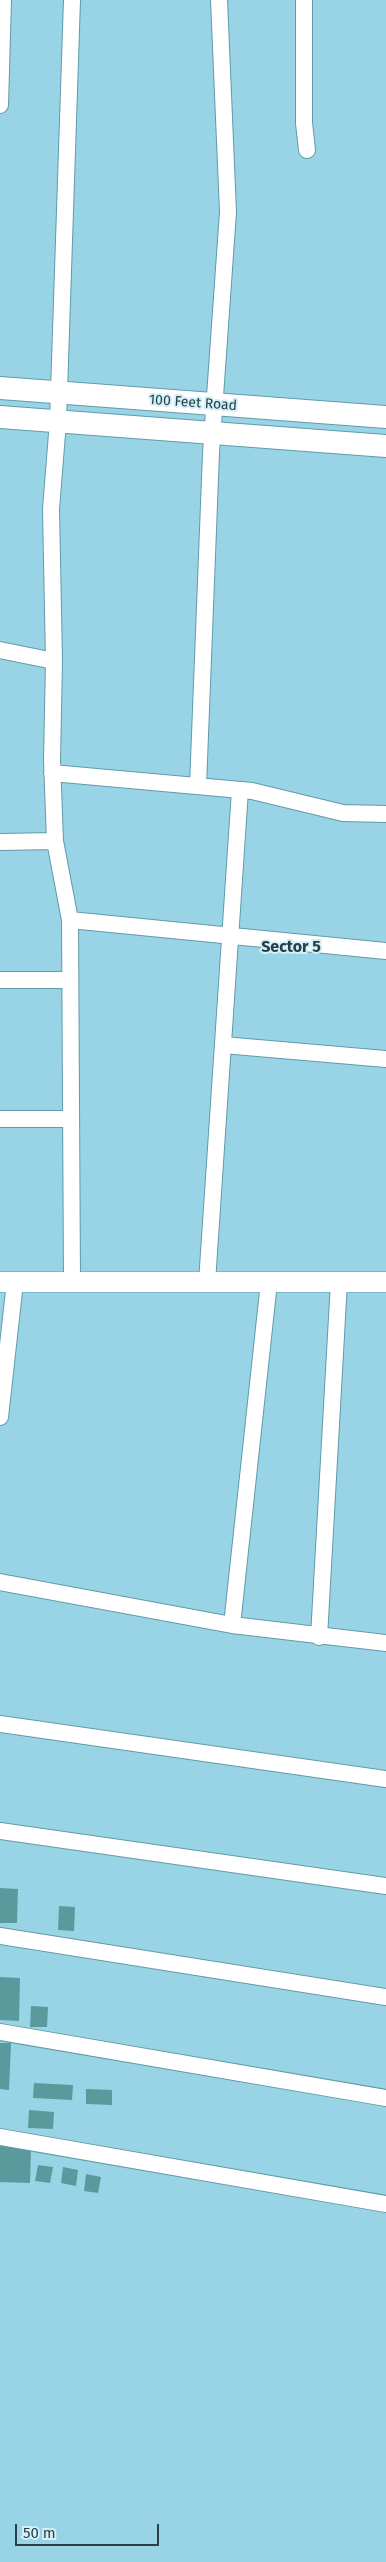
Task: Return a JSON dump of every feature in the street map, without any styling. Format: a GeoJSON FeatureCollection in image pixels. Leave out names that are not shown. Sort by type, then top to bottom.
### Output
{"type":"FeatureCollection","features":[{"type":"Feature","properties":{"kind":"main road","name":"100 Feet Road"},"geometry":{"type":"LineString","coordinates":[[0,388],[386,417]]}},
{"type":"Feature","properties":{"kind":"main road","name":"100 Feet Road"},"geometry":{"type":"LineString","coordinates":[[0,417],[386,446]]}},
{"type":"Feature","properties":{"kind":"street"},"geometry":{"type":"LineString","coordinates":[[0,105],[3,0]]}},
{"type":"Feature","properties":{"kind":"street"},"geometry":{"type":"LineString","coordinates":[[72,0],[58,421],[51,509],[54,661],[52,773],[55,841],[70,920],[72,1282]]}},
{"type":"Feature","properties":{"kind":"street"},"geometry":{"type":"LineString","coordinates":[[198,786],[212,433],[228,212],[219,0]]}},
{"type":"Feature","properties":{"kind":"street"},"geometry":{"type":"LineString","coordinates":[[304,0],[304,123],[307,150]]}},
{"type":"Feature","properties":{"kind":"street"},"geometry":{"type":"LineString","coordinates":[[0,650],[54,661]]}},
{"type":"Feature","properties":{"kind":"street"},"geometry":{"type":"LineString","coordinates":[[52,773],[240,790],[343,813],[386,814]]}},
{"type":"Feature","properties":{"kind":"street"},"geometry":{"type":"LineString","coordinates":[[207,1282],[240,790]]}},
{"type":"Feature","properties":{"kind":"street"},"geometry":{"type":"LineString","coordinates":[[0,842],[55,841]]}},
{"type":"Feature","properties":{"kind":"street"},"geometry":{"type":"LineString","coordinates":[[70,920],[386,951]]}},
{"type":"Feature","properties":{"kind":"street"},"geometry":{"type":"LineString","coordinates":[[0,980],[70,980]]}},
{"type":"Feature","properties":{"kind":"street"},"geometry":{"type":"LineString","coordinates":[[223,1045],[386,1059]]}},
{"type":"Feature","properties":{"kind":"street"},"geometry":{"type":"LineString","coordinates":[[0,1119],[71,1119]]}},
{"type":"Feature","properties":{"kind":"street"},"geometry":{"type":"LineString","coordinates":[[0,1416],[7,1282],[386,1282]]}},
{"type":"Feature","properties":{"kind":"street"},"geometry":{"type":"LineString","coordinates":[[232,1625],[269,1282]]}},
{"type":"Feature","properties":{"kind":"street"},"geometry":{"type":"LineString","coordinates":[[320,1637],[339,1282]]}},
{"type":"Feature","properties":{"kind":"street"},"geometry":{"type":"LineString","coordinates":[[0,1582],[232,1625],[386,1644]]}},
{"type":"Feature","properties":{"kind":"street"},"geometry":{"type":"LineString","coordinates":[[0,1724],[386,1779]]}},
{"type":"Feature","properties":{"kind":"street"},"geometry":{"type":"LineString","coordinates":[[0,1831],[386,1886]]}},
{"type":"Feature","properties":{"kind":"street"},"geometry":{"type":"LineString","coordinates":[[0,1936],[386,1997]]}},
{"type":"Feature","properties":{"kind":"street"},"geometry":{"type":"LineString","coordinates":[[0,2032],[386,2098]]}},
{"type":"Feature","properties":{"kind":"street"},"geometry":{"type":"LineString","coordinates":[[0,2137],[386,2204]]}},
{"type":"Feature","properties":{"kind":"building"},"geometry":{"type":"Polygon","coordinates":[[[0,1888],[18,1889],[17,1923],[0,1923],[0,1888]]]}},
{"type":"Feature","properties":{"kind":"building"},"geometry":{"type":"Polygon","coordinates":[[[59,1906],[75,1907],[74,1931],[58,1930],[59,1906]]]}},
{"type":"Feature","properties":{"kind":"building"},"geometry":{"type":"Polygon","coordinates":[[[0,1977],[20,1978],[19,2021],[0,2020],[0,1977]]]}},
{"type":"Feature","properties":{"kind":"building"},"geometry":{"type":"Polygon","coordinates":[[[31,2006],[48,2007],[47,2027],[30,2027],[31,2006]]]}},
{"type":"Feature","properties":{"kind":"building"},"geometry":{"type":"Polygon","coordinates":[[[0,2043],[11,2043],[9,2090],[0,2089],[0,2043]]]}},
{"type":"Feature","properties":{"kind":"building"},"geometry":{"type":"Polygon","coordinates":[[[34,2083],[73,2085],[72,2100],[33,2098],[34,2083]]]}},
{"type":"Feature","properties":{"kind":"building"},"geometry":{"type":"Polygon","coordinates":[[[86,2089],[112,2090],[112,2105],[86,2104],[86,2089]]]}},
{"type":"Feature","properties":{"kind":"building"},"geometry":{"type":"Polygon","coordinates":[[[29,2110],[54,2112],[53,2129],[28,2128],[29,2110]]]}},
{"type":"Feature","properties":{"kind":"building"},"geometry":{"type":"Polygon","coordinates":[[[0,2146],[31,2148],[30,2183],[0,2182],[0,2146]]]}},
{"type":"Feature","properties":{"kind":"building"},"geometry":{"type":"Polygon","coordinates":[[[38,2165],[53,2167],[50,2183],[35,2181],[38,2165]]]}},
{"type":"Feature","properties":{"kind":"building"},"geometry":{"type":"Polygon","coordinates":[[[63,2167],[78,2170],[76,2186],[61,2183],[63,2167]]]}},
{"type":"Feature","properties":{"kind":"building"},"geometry":{"type":"Polygon","coordinates":[[[86,2174],[101,2177],[98,2193],[84,2191],[86,2174]]]}},
{"type":"Feature","properties":{"kind":"district","name":"Sector 5"},"geometry":{"type":"Point","coordinates":[291,948]}}]}
